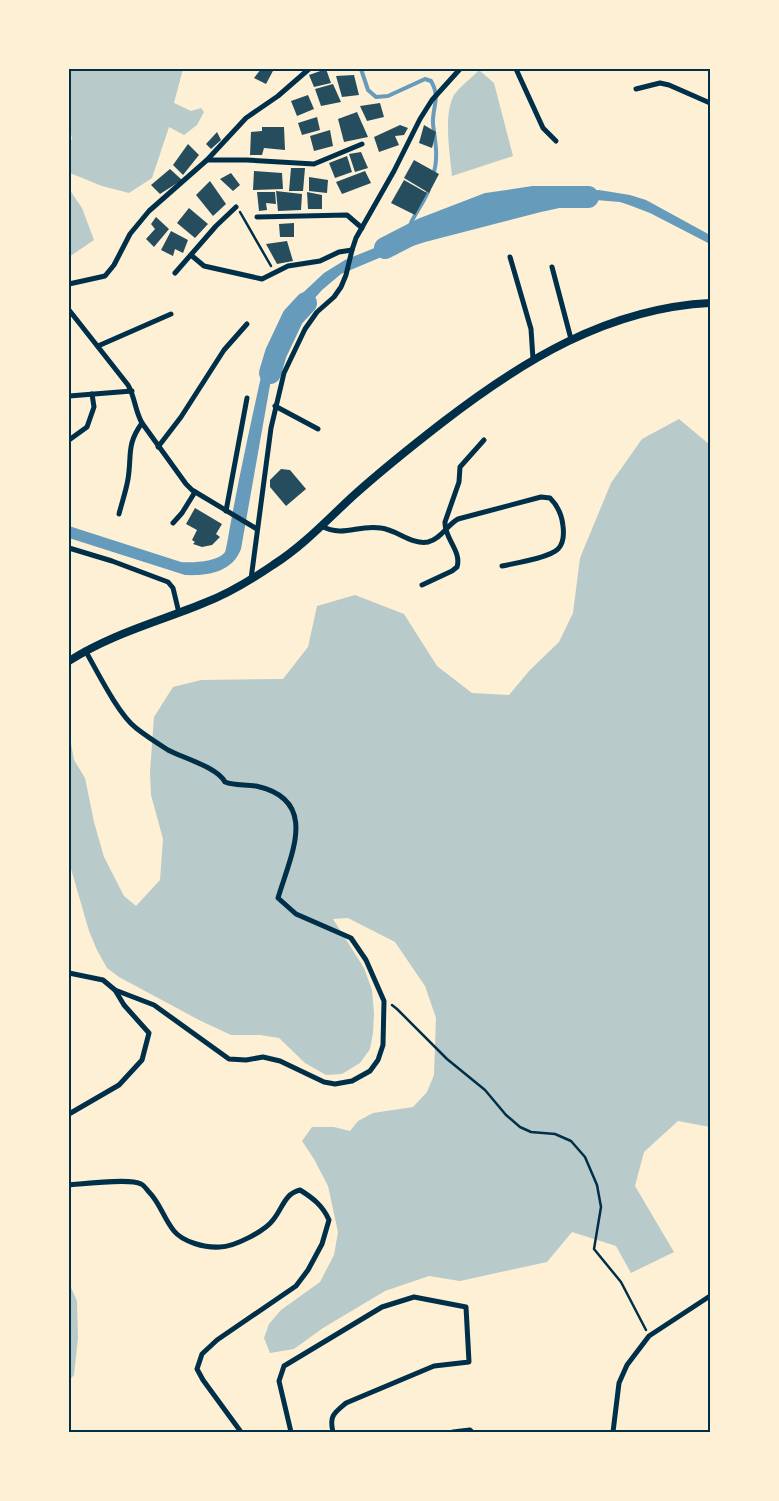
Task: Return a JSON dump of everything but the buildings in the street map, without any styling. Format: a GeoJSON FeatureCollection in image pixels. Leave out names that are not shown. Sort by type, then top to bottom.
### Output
{"type":"FeatureCollection","features":[{"type":"Feature","properties":{"kind":"main road"},"geometry":{"type":"LineString","coordinates":[[69,661],[85,650],[122,633],[204,603],[251,580],[297,548],[353,496],[417,442],[469,402],[533,359],[571,339],[625,318],[682,306],[710,303]]}},
{"type":"Feature","properties":{"kind":"street"},"geometry":{"type":"LineString","coordinates":[[69,284],[105,276],[110,271],[130,234],[161,200],[207,160],[246,118],[278,96],[309,69]]}},
{"type":"Feature","properties":{"kind":"street"},"geometry":{"type":"LineString","coordinates":[[251,580],[276,406],[284,372],[300,337],[317,312],[339,291],[346,275],[351,252],[362,228],[420,119],[432,100],[460,69]]}},
{"type":"Feature","properties":{"kind":"street"},"geometry":{"type":"LineString","coordinates":[[516,69],[543,128],[556,140]]}},
{"type":"Feature","properties":{"kind":"street"},"geometry":{"type":"LineString","coordinates":[[636,89],[660,83],[710,103]]}},
{"type":"Feature","properties":{"kind":"street"},"geometry":{"type":"LineString","coordinates":[[207,160],[314,164],[362,144]]}},
{"type":"Feature","properties":{"kind":"street"},"geometry":{"type":"LineString","coordinates":[[175,273],[216,226],[236,208]]}},
{"type":"Feature","properties":{"kind":"street"},"geometry":{"type":"LineString","coordinates":[[257,217],[347,215],[362,228]]}},
{"type":"Feature","properties":{"kind":"street"},"geometry":{"type":"LineString","coordinates":[[191,255],[204,266],[256,278],[267,278],[274,272],[293,265],[320,261],[339,252],[351,252]]}},
{"type":"Feature","properties":{"kind":"street"},"geometry":{"type":"LineString","coordinates":[[510,257],[531,329],[533,359]]}},
{"type":"Feature","properties":{"kind":"street"},"geometry":{"type":"LineString","coordinates":[[552,267],[571,339]]}},
{"type":"Feature","properties":{"kind":"street"},"geometry":{"type":"LineString","coordinates":[[69,310],[132,391],[138,416],[142,423],[186,484],[195,492],[257,529]]}},
{"type":"Feature","properties":{"kind":"street"},"geometry":{"type":"LineString","coordinates":[[98,346],[171,314]]}},
{"type":"Feature","properties":{"kind":"street"},"geometry":{"type":"LineString","coordinates":[[158,446],[181,417],[224,350],[247,324]]}},
{"type":"Feature","properties":{"kind":"street"},"geometry":{"type":"LineString","coordinates":[[69,396],[132,391]]}},
{"type":"Feature","properties":{"kind":"street"},"geometry":{"type":"LineString","coordinates":[[69,440],[87,428],[94,407],[92,394]]}},
{"type":"Feature","properties":{"kind":"street"},"geometry":{"type":"LineString","coordinates":[[226,511],[247,398]]}},
{"type":"Feature","properties":{"kind":"street"},"geometry":{"type":"LineString","coordinates":[[276,406],[318,429]]}},
{"type":"Feature","properties":{"kind":"street"},"geometry":{"type":"LineString","coordinates":[[119,514],[128,479],[131,442],[142,423]]}},
{"type":"Feature","properties":{"kind":"street"},"geometry":{"type":"LineString","coordinates":[[422,585],[452,571],[457,566],[458,556],[445,529],[446,518],[459,482],[460,467],[484,440]]}},
{"type":"Feature","properties":{"kind":"street"},"geometry":{"type":"LineString","coordinates":[[173,522],[182,513],[195,492]]}},
{"type":"Feature","properties":{"kind":"street"},"geometry":{"type":"LineString","coordinates":[[321,526],[331,531],[342,532],[368,527],[381,528],[420,542],[435,540],[458,518],[541,497],[550,498],[558,509],[562,523],[563,538],[560,546],[550,554],[502,566]]}},
{"type":"Feature","properties":{"kind":"street"},"geometry":{"type":"LineString","coordinates":[[69,548],[112,561],[168,582],[173,588],[179,612]]}},
{"type":"Feature","properties":{"kind":"street"},"geometry":{"type":"LineString","coordinates":[[69,973],[103,980],[115,990],[154,1005],[229,1059],[246,1060],[263,1057],[280,1062],[324,1082],[334,1084],[352,1081],[370,1071],[378,1060],[383,1044],[384,1001],[366,960],[351,938],[296,914],[278,898],[295,838],[297,820],[291,805],[280,795],[255,786],[233,785],[225,782],[224,779],[211,770],[168,750],[134,727],[116,703],[85,650]]}},
{"type":"Feature","properties":{"kind":"street"},"geometry":{"type":"LineString","coordinates":[[69,1114],[119,1085],[142,1060],[148,1033],[124,1005],[115,990]]}},
{"type":"Feature","properties":{"kind":"street"},"geometry":{"type":"LineString","coordinates":[[69,1185],[119,1181],[141,1184],[154,1197],[174,1232],[204,1246],[221,1247],[237,1242],[264,1229],[274,1220],[284,1201],[293,1192],[300,1190],[313,1198],[325,1211],[329,1220],[322,1244],[308,1270],[296,1286],[216,1340],[202,1354],[197,1369],[241,1432]]}},
{"type":"Feature","properties":{"kind":"street"},"geometry":{"type":"LineString","coordinates":[[613,1432],[619,1383],[627,1365],[649,1336],[710,1296]]}},
{"type":"Feature","properties":{"kind":"street"},"geometry":{"type":"LineString","coordinates":[[291,1432],[279,1381],[284,1366],[382,1307],[414,1297],[466,1307],[469,1362],[434,1366],[346,1403],[335,1412],[330,1422],[333,1432]]}},
{"type":"Feature","properties":{"kind":"street"},"geometry":{"type":"LineString","coordinates":[[453,1432],[470,1430],[472,1432]]}},
{"type":"Feature","properties":{"kind":"path"},"geometry":{"type":"LineString","coordinates":[[236,208],[250,226],[274,272]]}},
{"type":"Feature","properties":{"kind":"path"},"geometry":{"type":"LineString","coordinates":[[384,1001],[397,1009],[447,1059],[485,1090],[506,1115],[520,1127],[531,1132],[555,1134],[571,1141],[585,1158],[597,1185],[601,1207],[594,1249],[622,1282],[649,1336]]}},
{"type":"Feature","properties":{"kind":"shaded area"},"geometry":{"type":"Polygon","coordinates":[[[69,69],[183,69],[174,103],[191,111],[201,108],[204,112],[197,125],[184,135],[169,127],[152,178],[129,193],[102,186],[70,173],[69,149],[72,138],[69,127],[69,69]]]}},
{"type":"Feature","properties":{"kind":"shaded area"},"geometry":{"type":"Polygon","coordinates":[[[479,70],[494,83],[513,156],[452,176],[448,135],[451,103],[454,95],[479,70]]]}},
{"type":"Feature","properties":{"kind":"shaded area"},"geometry":{"type":"Polygon","coordinates":[[[69,189],[82,208],[94,240],[69,257],[69,189]]]}},
{"type":"Feature","properties":{"kind":"shaded area"},"geometry":{"type":"Polygon","coordinates":[[[679,419],[710,445],[710,1127],[678,1121],[644,1152],[635,1186],[674,1252],[631,1273],[616,1246],[572,1232],[547,1262],[460,1281],[429,1276],[385,1291],[323,1328],[294,1349],[270,1353],[264,1338],[269,1324],[281,1310],[320,1282],[334,1255],[338,1232],[328,1186],[302,1141],[312,1127],[334,1127],[350,1131],[358,1121],[373,1113],[413,1107],[427,1092],[434,1075],[436,1018],[425,986],[395,942],[348,918],[333,919],[364,968],[372,990],[374,1013],[370,1049],[360,1063],[342,1074],[326,1075],[305,1063],[279,1038],[260,1035],[231,1035],[119,977],[107,968],[89,931],[69,862],[69,733],[74,760],[85,778],[94,822],[104,857],[124,896],[136,906],[160,880],[163,839],[151,795],[150,772],[154,717],[173,687],[201,680],[283,679],[308,647],[317,606],[355,595],[404,614],[437,666],[472,693],[509,695],[529,671],[559,642],[573,613],[580,558],[611,483],[642,439],[679,419]]]}},
{"type":"Feature","properties":{"kind":"shaded area"},"geometry":{"type":"Polygon","coordinates":[[[69,1283],[77,1301],[78,1338],[74,1375],[69,1381],[69,1283]]]}},
{"type":"Feature","properties":{"kind":"water"},"geometry":{"type":"Polygon","coordinates":[[[599,190],[630,195],[646,200],[710,235],[710,244],[650,213],[620,202],[596,200],[425,242],[391,253],[341,274],[322,290],[290,326],[283,331],[272,374],[241,549],[231,563],[225,568],[210,574],[185,575],[69,538],[69,526],[181,562],[204,561],[222,555],[227,544],[267,349],[270,349],[281,319],[293,302],[324,273],[345,260],[399,238],[509,207],[584,191],[599,190]]]}},
{"type":"Feature","properties":{"kind":"waterway"},"geometry":{"type":"LineString","coordinates":[[361,69],[368,90],[376,97],[388,96],[425,79],[431,81],[436,98],[433,118],[436,156],[433,175]]}},
{"type":"Feature","properties":{"kind":"waterway"},"geometry":{"type":"LineString","coordinates":[[407,237],[410,224],[429,189]]}},
{"type":"Feature","properties":{"kind":"waterway"},"geometry":{"type":"LineString","coordinates":[[385,248],[422,229],[487,204],[534,197],[588,197]]}},
{"type":"Feature","properties":{"kind":"waterway"},"geometry":{"type":"LineString","coordinates":[[270,373],[276,353],[293,317],[306,303]]}}]}
